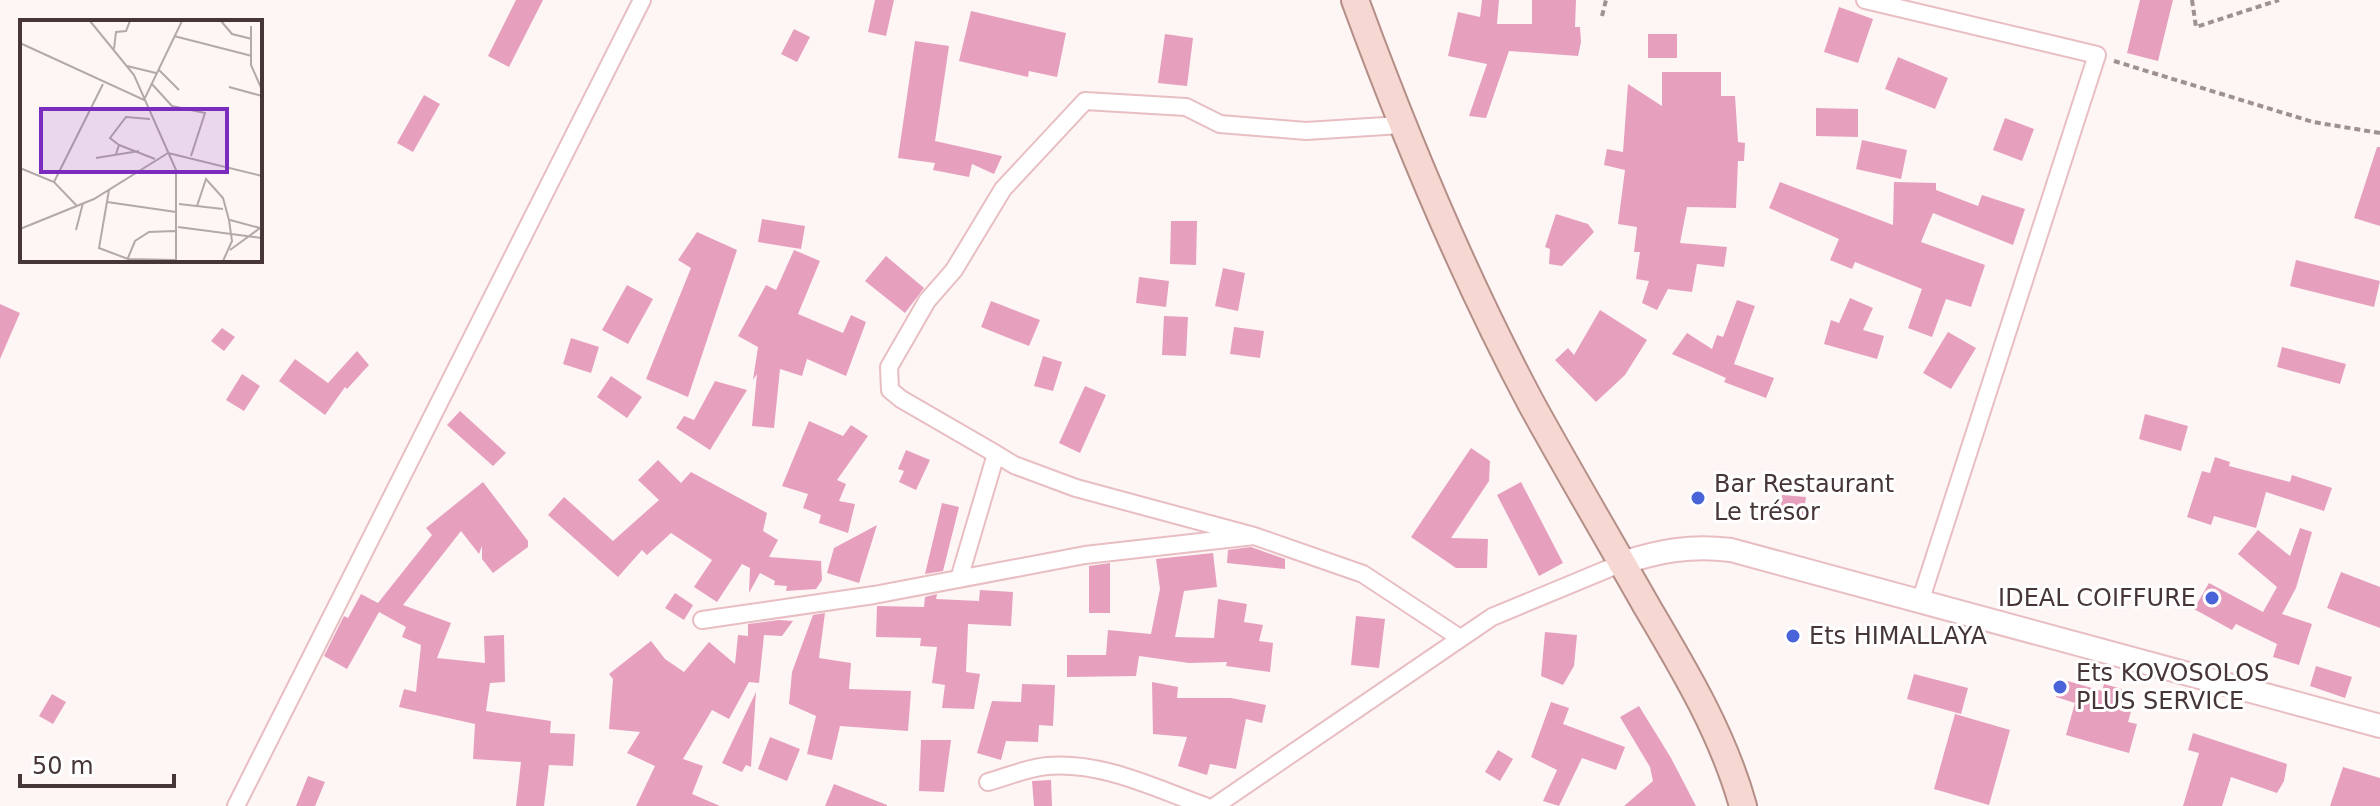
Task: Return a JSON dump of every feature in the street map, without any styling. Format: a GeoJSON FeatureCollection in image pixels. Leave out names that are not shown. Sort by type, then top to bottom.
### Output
{"type":"FeatureCollection","features":[{"type":"Feature","properties":{"kind":"main road"},"geometry":{"type":"LineString","coordinates":[[1355,0],[1401,125],[1455,254],[1532,405],[1693,685],[1734,774],[1743,806]]}},
{"type":"Feature","properties":{"kind":"main road"},"geometry":{"type":"LineString","coordinates":[[1622,563],[1670,548],[1699,546],[1731,550],[2380,726]]}},
{"type":"Feature","properties":{"kind":"street"},"geometry":{"type":"LineString","coordinates":[[236,806],[642,0]]}},
{"type":"Feature","properties":{"kind":"street"},"geometry":{"type":"LineString","coordinates":[[1865,0],[2097,55],[1920,602]]}},
{"type":"Feature","properties":{"kind":"street"},"geometry":{"type":"LineString","coordinates":[[1401,125],[1292,130],[1220,124],[1186,107],[1085,101],[1003,189],[954,270],[927,301],[889,367],[890,390],[1014,465],[1076,488],[1254,536],[1363,574],[1460,638]]}},
{"type":"Feature","properties":{"kind":"street"},"geometry":{"type":"LineString","coordinates":[[959,579],[996,454]]}},
{"type":"Feature","properties":{"kind":"street"},"geometry":{"type":"LineString","coordinates":[[702,620],[959,579],[1085,555],[1254,536]]}},
{"type":"Feature","properties":{"kind":"street"},"geometry":{"type":"LineString","coordinates":[[1215,806],[1492,617],[1622,563]]}},
{"type":"Feature","properties":{"kind":"street"},"geometry":{"type":"LineString","coordinates":[[988,782],[1047,766],[1095,770],[1132,777],[1205,806]]}},
{"type":"Feature","properties":{"kind":"path"},"geometry":{"type":"LineString","coordinates":[[1602,16],[1606,0]]}},
{"type":"Feature","properties":{"kind":"path"},"geometry":{"type":"LineString","coordinates":[[2192,0],[2196,27],[2279,0]]}},
{"type":"Feature","properties":{"kind":"path"},"geometry":{"type":"LineString","coordinates":[[2097,55],[2313,122],[2380,133]]}},
{"type":"Feature","properties":{"kind":"building"},"geometry":{"type":"Polygon","coordinates":[[[516,0],[543,0],[509,67],[488,56],[516,0]]]}},
{"type":"Feature","properties":{"kind":"building"},"geometry":{"type":"Polygon","coordinates":[[[875,0],[894,0],[886,36],[868,32],[875,0]]]}},
{"type":"Feature","properties":{"kind":"building"},"geometry":{"type":"Polygon","coordinates":[[[1482,0],[1499,0],[1497,24],[1532,24],[1532,0],[1576,0],[1575,27],[1580,27],[1581,42],[1578,56],[1509,51],[1486,118],[1469,116],[1487,64],[1448,56],[1458,12],[1480,17],[1482,0]]]}},
{"type":"Feature","properties":{"kind":"building"},"geometry":{"type":"Polygon","coordinates":[[[2140,0],[2173,0],[2158,61],[2127,53],[2140,0]]]}},
{"type":"Feature","properties":{"kind":"building"},"geometry":{"type":"Polygon","coordinates":[[[1839,7],[1873,19],[1858,63],[1824,52],[1839,7]]]}},
{"type":"Feature","properties":{"kind":"building"},"geometry":{"type":"Polygon","coordinates":[[[971,11],[1066,33],[1057,77],[1029,71],[1028,77],[959,61],[971,11]]]}},
{"type":"Feature","properties":{"kind":"building"},"geometry":{"type":"Polygon","coordinates":[[[794,29],[810,37],[797,62],[781,54],[794,29]]]}},
{"type":"Feature","properties":{"kind":"building"},"geometry":{"type":"Polygon","coordinates":[[[1165,34],[1193,38],[1187,86],[1158,83],[1165,34]]]}},
{"type":"Feature","properties":{"kind":"building"},"geometry":{"type":"Polygon","coordinates":[[[1648,34],[1677,34],[1677,58],[1648,58],[1648,34]]]}},
{"type":"Feature","properties":{"kind":"building"},"geometry":{"type":"Polygon","coordinates":[[[915,41],[949,46],[935,141],[1002,156],[994,174],[972,164],[969,177],[933,170],[935,163],[898,158],[915,41]]]}},
{"type":"Feature","properties":{"kind":"building"},"geometry":{"type":"Polygon","coordinates":[[[1898,57],[1948,78],[1935,109],[1885,89],[1898,57]]]}},
{"type":"Feature","properties":{"kind":"building"},"geometry":{"type":"Polygon","coordinates":[[[1662,72],[1721,72],[1721,96],[1735,96],[1738,142],[1745,143],[1744,161],[1738,161],[1736,208],[1687,207],[1680,243],[1727,247],[1724,267],[1697,264],[1692,292],[1668,289],[1657,310],[1642,303],[1649,281],[1636,279],[1640,252],[1634,252],[1637,227],[1618,224],[1625,170],[1604,165],[1607,149],[1623,152],[1628,84],[1662,106],[1662,72]]]}},
{"type":"Feature","properties":{"kind":"building"},"geometry":{"type":"Polygon","coordinates":[[[424,95],[440,104],[413,152],[397,143],[424,95]]]}},
{"type":"Feature","properties":{"kind":"building"},"geometry":{"type":"Polygon","coordinates":[[[1816,108],[1858,109],[1858,137],[1816,136],[1816,108]]]}},
{"type":"Feature","properties":{"kind":"building"},"geometry":{"type":"Polygon","coordinates":[[[2005,118],[2034,129],[2022,161],[1993,150],[2005,118]]]}},
{"type":"Feature","properties":{"kind":"building"},"geometry":{"type":"Polygon","coordinates":[[[1862,140],[1907,150],[1901,179],[1856,169],[1862,140]]]}},
{"type":"Feature","properties":{"kind":"building"},"geometry":{"type":"Polygon","coordinates":[[[2377,147],[2380,147],[2380,226],[2354,218],[2377,147]]]}},
{"type":"Feature","properties":{"kind":"building"},"geometry":{"type":"Polygon","coordinates":[[[1780,182],[1893,225],[1894,182],[1936,183],[1936,190],[1978,206],[1982,195],[2025,209],[2013,245],[1933,213],[1921,242],[1985,265],[1971,307],[1946,299],[1932,337],[1908,328],[1922,289],[1855,262],[1852,269],[1830,260],[1839,239],[1769,208],[1780,182]]]}},
{"type":"Feature","properties":{"kind":"building"},"geometry":{"type":"Polygon","coordinates":[[[1556,214],[1588,224],[1594,232],[1562,266],[1549,264],[1550,249],[1545,247],[1556,214]]]}},
{"type":"Feature","properties":{"kind":"building"},"geometry":{"type":"Polygon","coordinates":[[[762,219],[805,226],[801,249],[758,242],[762,219]]]}},
{"type":"Feature","properties":{"kind":"building"},"geometry":{"type":"Polygon","coordinates":[[[1171,221],[1197,221],[1196,265],[1170,264],[1171,221]]]}},
{"type":"Feature","properties":{"kind":"building"},"geometry":{"type":"Polygon","coordinates":[[[697,232],[737,250],[688,397],[646,379],[691,268],[678,260],[697,232]]]}},
{"type":"Feature","properties":{"kind":"building"},"geometry":{"type":"Polygon","coordinates":[[[794,250],[820,261],[798,314],[843,333],[851,315],[866,322],[846,376],[807,359],[802,376],[780,369],[774,428],[752,426],[757,374],[753,380],[758,347],[738,336],[766,285],[776,290],[794,250]]]}},
{"type":"Feature","properties":{"kind":"building"},"geometry":{"type":"Polygon","coordinates":[[[886,256],[924,288],[905,313],[865,281],[886,256]]]}},
{"type":"Feature","properties":{"kind":"building"},"geometry":{"type":"Polygon","coordinates":[[[2296,260],[2380,281],[2374,307],[2290,286],[2296,260]]]}},
{"type":"Feature","properties":{"kind":"building"},"geometry":{"type":"Polygon","coordinates":[[[1223,268],[1245,273],[1238,311],[1215,306],[1223,268]]]}},
{"type":"Feature","properties":{"kind":"building"},"geometry":{"type":"Polygon","coordinates":[[[1139,277],[1169,281],[1166,307],[1136,303],[1139,277]]]}},
{"type":"Feature","properties":{"kind":"building"},"geometry":{"type":"Polygon","coordinates":[[[627,285],[653,299],[628,344],[602,330],[627,285]]]}},
{"type":"Feature","properties":{"kind":"building"},"geometry":{"type":"Polygon","coordinates":[[[1850,298],[1873,308],[1863,330],[1884,336],[1877,359],[1824,344],[1831,320],[1839,323],[1850,298]]]}},
{"type":"Feature","properties":{"kind":"building"},"geometry":{"type":"Polygon","coordinates":[[[1737,300],[1755,306],[1734,364],[1774,378],[1766,398],[1724,382],[1726,378],[1672,354],[1687,333],[1712,349],[1717,335],[1723,337],[1737,300]]]}},
{"type":"Feature","properties":{"kind":"building"},"geometry":{"type":"Polygon","coordinates":[[[991,301],[1040,320],[1029,346],[981,327],[991,301]]]}},
{"type":"Feature","properties":{"kind":"building"},"geometry":{"type":"Polygon","coordinates":[[[0,304],[20,313],[0,359],[0,304]]]}},
{"type":"Feature","properties":{"kind":"building"},"geometry":{"type":"Polygon","coordinates":[[[1600,310],[1647,340],[1625,375],[1596,402],[1555,360],[1568,348],[1574,355],[1600,310]]]}},
{"type":"Feature","properties":{"kind":"building"},"geometry":{"type":"Polygon","coordinates":[[[1164,316],[1188,317],[1186,356],[1162,355],[1164,316]]]}},
{"type":"Feature","properties":{"kind":"building"},"geometry":{"type":"Polygon","coordinates":[[[1234,327],[1264,331],[1260,358],[1230,354],[1234,327]]]}},
{"type":"Feature","properties":{"kind":"building"},"geometry":{"type":"Polygon","coordinates":[[[222,328],[235,337],[224,351],[211,341],[222,328]]]}},
{"type":"Feature","properties":{"kind":"building"},"geometry":{"type":"Polygon","coordinates":[[[1948,332],[1976,348],[1951,389],[1923,373],[1948,332]]]}},
{"type":"Feature","properties":{"kind":"building"},"geometry":{"type":"Polygon","coordinates":[[[571,338],[599,347],[591,373],[563,364],[571,338]]]}},
{"type":"Feature","properties":{"kind":"building"},"geometry":{"type":"Polygon","coordinates":[[[2282,347],[2346,364],[2340,384],[2277,367],[2282,347]]]}},
{"type":"Feature","properties":{"kind":"building"},"geometry":{"type":"Polygon","coordinates":[[[357,351],[369,365],[347,389],[345,387],[325,415],[279,381],[295,359],[328,383],[357,351]]]}},
{"type":"Feature","properties":{"kind":"building"},"geometry":{"type":"Polygon","coordinates":[[[1043,356],[1062,362],[1053,391],[1034,386],[1043,356]]]}},
{"type":"Feature","properties":{"kind":"building"},"geometry":{"type":"Polygon","coordinates":[[[242,374],[260,386],[244,411],[226,400],[242,374]]]}},
{"type":"Feature","properties":{"kind":"building"},"geometry":{"type":"Polygon","coordinates":[[[611,376],[642,397],[627,418],[597,397],[611,376]]]}},
{"type":"Feature","properties":{"kind":"building"},"geometry":{"type":"Polygon","coordinates":[[[715,381],[747,390],[710,450],[676,428],[684,416],[694,420],[715,381]]]}},
{"type":"Feature","properties":{"kind":"building"},"geometry":{"type":"Polygon","coordinates":[[[1085,386],[1106,395],[1080,453],[1059,443],[1085,386]]]}},
{"type":"Feature","properties":{"kind":"building"},"geometry":{"type":"Polygon","coordinates":[[[460,411],[506,453],[493,466],[447,425],[460,411]]]}},
{"type":"Feature","properties":{"kind":"building"},"geometry":{"type":"Polygon","coordinates":[[[2145,414],[2188,426],[2181,451],[2139,439],[2145,414]]]}},
{"type":"Feature","properties":{"kind":"building"},"geometry":{"type":"Polygon","coordinates":[[[809,421],[843,436],[851,425],[868,436],[837,480],[846,484],[839,501],[855,504],[848,533],[819,523],[821,515],[803,508],[808,494],[782,486],[809,421]]]}},
{"type":"Feature","properties":{"kind":"building"},"geometry":{"type":"Polygon","coordinates":[[[1471,448],[1490,461],[1489,481],[1451,538],[1488,539],[1487,568],[1456,568],[1411,537],[1471,448]]]}},
{"type":"Feature","properties":{"kind":"building"},"geometry":{"type":"Polygon","coordinates":[[[906,450],[930,460],[916,490],[899,482],[904,471],[898,469],[906,450]]]}},
{"type":"Feature","properties":{"kind":"building"},"geometry":{"type":"Polygon","coordinates":[[[2215,457],[2230,462],[2229,466],[2290,482],[2292,475],[2332,488],[2324,511],[2266,492],[2256,528],[2214,516],[2211,525],[2187,517],[2202,471],[2210,473],[2215,457]]]}},
{"type":"Feature","properties":{"kind":"building"},"geometry":{"type":"Polygon","coordinates":[[[658,460],[681,483],[691,472],[767,513],[763,531],[778,540],[769,557],[821,561],[822,580],[816,589],[786,591],[787,586],[774,585],[775,581],[760,573],[749,593],[750,568],[742,564],[717,602],[694,587],[712,560],[671,533],[647,555],[642,550],[618,577],[548,515],[564,497],[613,541],[659,500],[638,480],[658,460]]]}},
{"type":"Feature","properties":{"kind":"building"},"geometry":{"type":"Polygon","coordinates":[[[483,482],[528,541],[528,547],[493,573],[482,559],[482,546],[479,554],[461,531],[403,605],[451,623],[437,658],[485,663],[484,636],[504,635],[505,682],[490,683],[486,711],[551,721],[550,733],[575,734],[573,766],[549,765],[544,806],[516,806],[521,762],[473,759],[475,724],[399,707],[404,689],[416,692],[421,645],[402,637],[406,627],[379,612],[347,669],[324,656],[344,616],[348,618],[361,594],[378,603],[432,535],[426,528],[483,482]]]}},
{"type":"Feature","properties":{"kind":"building"},"geometry":{"type":"Polygon","coordinates":[[[1521,482],[1563,563],[1539,576],[1497,495],[1521,482]]]}},
{"type":"Feature","properties":{"kind":"building"},"geometry":{"type":"Polygon","coordinates":[[[1782,495],[1806,497],[1803,520],[1780,518],[1782,495]]]}},
{"type":"Feature","properties":{"kind":"building"},"geometry":{"type":"Polygon","coordinates":[[[942,503],[959,507],[943,571],[925,574],[942,503]]]}},
{"type":"Feature","properties":{"kind":"building"},"geometry":{"type":"Polygon","coordinates":[[[877,525],[859,583],[827,573],[834,548],[877,525]]]}},
{"type":"Feature","properties":{"kind":"building"},"geometry":{"type":"Polygon","coordinates":[[[2300,528],[2312,532],[2296,588],[2282,614],[2312,624],[2299,665],[2273,657],[2277,644],[2236,624],[2232,630],[2194,609],[2209,583],[2263,612],[2277,587],[2238,554],[2258,530],[2290,556],[2300,528]]]}},
{"type":"Feature","properties":{"kind":"building"},"geometry":{"type":"Polygon","coordinates":[[[1251,547],[1285,559],[1285,569],[1227,563],[1228,550],[1251,547]]]}},
{"type":"Feature","properties":{"kind":"building"},"geometry":{"type":"Polygon","coordinates":[[[1213,553],[1217,587],[1184,591],[1175,637],[1214,638],[1218,599],[1247,604],[1244,622],[1263,625],[1259,641],[1273,643],[1270,672],[1226,666],[1227,662],[1189,663],[1139,656],[1136,676],[1067,677],[1067,655],[1106,655],[1108,630],[1151,634],[1160,589],[1156,559],[1213,553]]]}},
{"type":"Feature","properties":{"kind":"building"},"geometry":{"type":"Polygon","coordinates":[[[1110,563],[1110,613],[1089,613],[1089,566],[1110,563]]]}},
{"type":"Feature","properties":{"kind":"building"},"geometry":{"type":"Polygon","coordinates":[[[2341,572],[2380,587],[2380,628],[2327,608],[2341,572]]]}},
{"type":"Feature","properties":{"kind":"building"},"geometry":{"type":"Polygon","coordinates":[[[980,590],[1013,592],[1011,626],[968,624],[966,672],[980,674],[974,709],[942,708],[945,685],[932,683],[937,647],[920,646],[921,638],[876,637],[877,606],[924,607],[925,597],[937,594],[936,599],[979,601],[980,590]]]}},
{"type":"Feature","properties":{"kind":"building"},"geometry":{"type":"Polygon","coordinates":[[[675,593],[693,605],[684,620],[665,608],[675,593]]]}},
{"type":"Feature","properties":{"kind":"building"},"geometry":{"type":"Polygon","coordinates":[[[825,613],[819,658],[851,663],[849,689],[911,691],[908,731],[840,726],[832,760],[807,754],[816,716],[789,704],[792,672],[813,615],[825,613]]]}},
{"type":"Feature","properties":{"kind":"building"},"geometry":{"type":"Polygon","coordinates":[[[1356,616],[1385,619],[1379,668],[1351,665],[1356,616]]]}},
{"type":"Feature","properties":{"kind":"building"},"geometry":{"type":"Polygon","coordinates":[[[793,621],[782,636],[764,635],[759,683],[749,682],[729,719],[712,710],[683,759],[703,766],[692,794],[720,806],[636,806],[655,766],[627,753],[640,732],[609,729],[613,679],[609,674],[651,641],[665,659],[684,672],[709,642],[735,664],[738,635],[748,636],[748,624],[793,621]]]}},
{"type":"Feature","properties":{"kind":"building"},"geometry":{"type":"Polygon","coordinates":[[[1545,632],[1577,635],[1574,666],[1563,685],[1541,676],[1545,632]]]}},
{"type":"Feature","properties":{"kind":"building"},"geometry":{"type":"Polygon","coordinates":[[[2316,666],[2352,677],[2345,698],[2310,686],[2316,666]]]}},
{"type":"Feature","properties":{"kind":"building"},"geometry":{"type":"Polygon","coordinates":[[[1914,674],[1968,688],[1961,714],[1907,699],[1914,674]]]}},
{"type":"Feature","properties":{"kind":"building"},"geometry":{"type":"Polygon","coordinates":[[[2061,679],[2102,691],[2104,684],[2122,689],[2119,696],[2134,701],[2128,722],[2137,724],[2129,753],[2066,735],[2075,703],[2056,697],[2061,679]]]}},
{"type":"Feature","properties":{"kind":"building"},"geometry":{"type":"Polygon","coordinates":[[[1152,682],[1178,687],[1177,698],[1231,698],[1266,705],[1262,723],[1246,719],[1236,769],[1210,764],[1207,775],[1178,766],[1187,737],[1153,734],[1152,682]]]}},
{"type":"Feature","properties":{"kind":"building"},"geometry":{"type":"Polygon","coordinates":[[[1022,684],[1055,685],[1053,726],[1039,725],[1038,742],[1006,741],[1001,760],[977,753],[992,701],[1021,702],[1022,684]]]}},
{"type":"Feature","properties":{"kind":"building"},"geometry":{"type":"Polygon","coordinates":[[[756,692],[751,767],[746,765],[742,772],[722,763],[756,692]]]}},
{"type":"Feature","properties":{"kind":"building"},"geometry":{"type":"Polygon","coordinates":[[[52,694],[66,702],[53,724],[39,716],[52,694]]]}},
{"type":"Feature","properties":{"kind":"building"},"geometry":{"type":"Polygon","coordinates":[[[1551,702],[1569,708],[1563,724],[1625,747],[1616,770],[1582,758],[1559,806],[1543,801],[1557,770],[1531,757],[1551,702]]]}},
{"type":"Feature","properties":{"kind":"building"},"geometry":{"type":"Polygon","coordinates":[[[1639,706],[1696,806],[1624,806],[1653,781],[1650,767],[1620,717],[1639,706]]]}},
{"type":"Feature","properties":{"kind":"building"},"geometry":{"type":"Polygon","coordinates":[[[1955,714],[2010,730],[1989,805],[1934,789],[1955,714]]]}},
{"type":"Feature","properties":{"kind":"building"},"geometry":{"type":"Polygon","coordinates":[[[2193,733],[2287,764],[2284,781],[2277,793],[2231,777],[2222,806],[2183,806],[2199,753],[2188,750],[2193,733]]]}},
{"type":"Feature","properties":{"kind":"building"},"geometry":{"type":"Polygon","coordinates":[[[770,737],[800,749],[787,781],[758,769],[770,737]]]}},
{"type":"Feature","properties":{"kind":"building"},"geometry":{"type":"Polygon","coordinates":[[[921,740],[951,740],[944,792],[919,791],[921,740]]]}},
{"type":"Feature","properties":{"kind":"building"},"geometry":{"type":"Polygon","coordinates":[[[1498,750],[1513,759],[1500,781],[1485,772],[1498,750]]]}},
{"type":"Feature","properties":{"kind":"building"},"geometry":{"type":"Polygon","coordinates":[[[2343,767],[2380,778],[2380,806],[2330,806],[2343,767]]]}},
{"type":"Feature","properties":{"kind":"building"},"geometry":{"type":"Polygon","coordinates":[[[308,776],[325,782],[315,806],[296,806],[308,776]]]}},
{"type":"Feature","properties":{"kind":"building"},"geometry":{"type":"Polygon","coordinates":[[[1051,780],[1052,806],[1034,806],[1032,781],[1051,780]]]}},
{"type":"Feature","properties":{"kind":"building"},"geometry":{"type":"Polygon","coordinates":[[[834,784],[887,805],[887,806],[825,806],[834,784]]]}},
{"type":"Feature","properties":{"kind":"place","name":"Bar Restaurant Le trésor"},"geometry":{"type":"Point","coordinates":[1698,498]}},
{"type":"Feature","properties":{"kind":"place","name":"IDEAL COIFFURE"},"geometry":{"type":"Point","coordinates":[2212,598]}},
{"type":"Feature","properties":{"kind":"place","name":"Ets HIMALLAYA"},"geometry":{"type":"Point","coordinates":[1793,636]}},
{"type":"Feature","properties":{"kind":"place","name":"Ets KOVOSOLOS PLUS SERVICE"},"geometry":{"type":"Point","coordinates":[2060,687]}}]}
